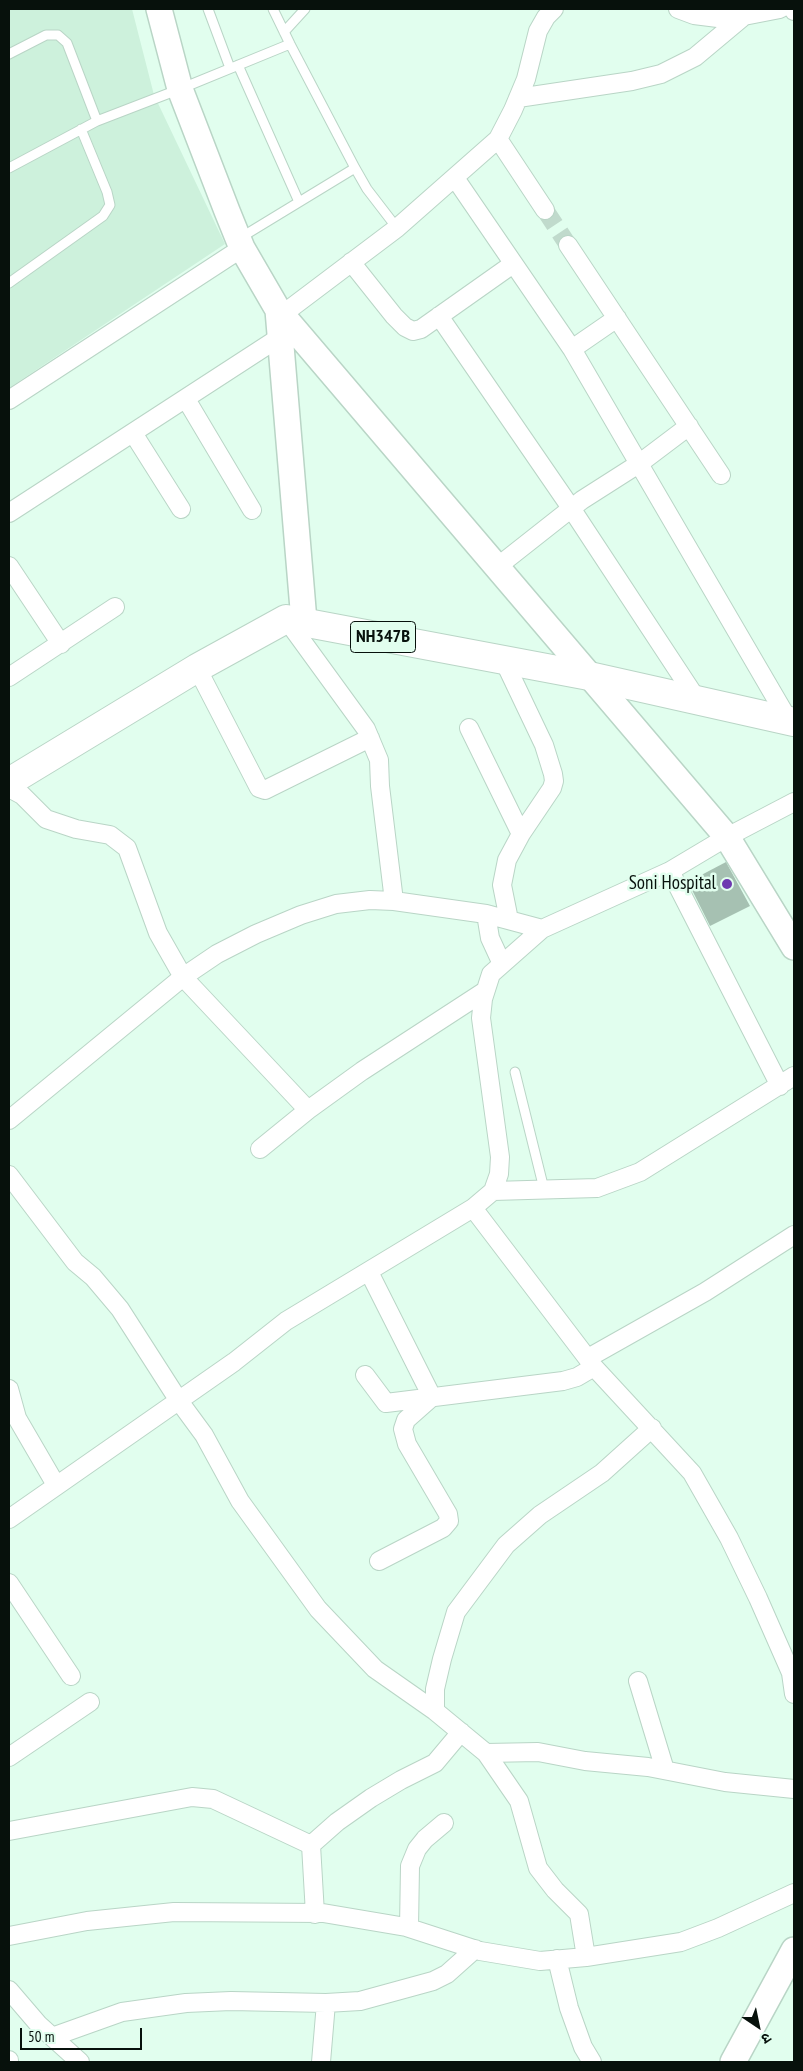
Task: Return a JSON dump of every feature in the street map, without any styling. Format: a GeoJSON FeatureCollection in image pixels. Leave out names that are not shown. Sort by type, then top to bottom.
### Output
{"type":"FeatureCollection","features":[{"type":"Feature","properties":{"kind":"highway","name":"NH347B"},"geometry":{"type":"LineString","coordinates":[[295,620],[590,676],[792,721]]}},
{"type":"Feature","properties":{"kind":"highway"},"geometry":{"type":"LineString","coordinates":[[9,782],[197,668],[295,620]]}},
{"type":"Feature","properties":{"kind":"main road"},"geometry":{"type":"LineString","coordinates":[[159,9],[180,89],[240,244],[281,320],[497,567],[727,837],[794,947]]}},
{"type":"Feature","properties":{"kind":"main road"},"geometry":{"type":"LineString","coordinates":[[281,320],[295,620]]}},
{"type":"Feature","properties":{"kind":"main road"},"geometry":{"type":"LineString","coordinates":[[733,2062],[794,1950]]}},
{"type":"Feature","properties":{"kind":"street"},"geometry":{"type":"LineString","coordinates":[[9,512],[186,399],[351,262],[396,228],[498,139],[518,98],[538,31],[546,17],[554,9]]}},
{"type":"Feature","properties":{"kind":"street"},"geometry":{"type":"LineString","coordinates":[[678,9],[694,15],[718,18],[744,16],[780,9]]}},
{"type":"Feature","properties":{"kind":"street"},"geometry":{"type":"LineString","coordinates":[[518,98],[632,81],[661,74],[695,57],[744,16]]}},
{"type":"Feature","properties":{"kind":"street"},"geometry":{"type":"LineString","coordinates":[[498,139],[545,210]]}},
{"type":"Feature","properties":{"kind":"street"},"geometry":{"type":"LineString","coordinates":[[455,178],[572,349],[792,721]]}},
{"type":"Feature","properties":{"kind":"street"},"geometry":{"type":"LineString","coordinates":[[9,400],[240,244]]}},
{"type":"Feature","properties":{"kind":"street"},"geometry":{"type":"LineString","coordinates":[[568,246],[721,475]]}},
{"type":"Feature","properties":{"kind":"street"},"geometry":{"type":"LineString","coordinates":[[351,262],[405,327],[413,331],[421,329],[513,264]]}},
{"type":"Feature","properties":{"kind":"street"},"geometry":{"type":"LineString","coordinates":[[438,316],[572,508],[698,701]]}},
{"type":"Feature","properties":{"kind":"street"},"geometry":{"type":"LineString","coordinates":[[572,349],[617,318]]}},
{"type":"Feature","properties":{"kind":"street"},"geometry":{"type":"LineString","coordinates":[[186,399],[252,510]]}},
{"type":"Feature","properties":{"kind":"street"},"geometry":{"type":"LineString","coordinates":[[497,567],[572,508],[640,463],[689,426]]}},
{"type":"Feature","properties":{"kind":"street"},"geometry":{"type":"LineString","coordinates":[[133,433],[181,509]]}},
{"type":"Feature","properties":{"kind":"street"},"geometry":{"type":"LineString","coordinates":[[9,566],[61,644]]}},
{"type":"Feature","properties":{"kind":"street"},"geometry":{"type":"LineString","coordinates":[[9,677],[115,607]]}},
{"type":"Feature","properties":{"kind":"street"},"geometry":{"type":"LineString","coordinates":[[295,620],[366,729],[378,760],[394,901]]}},
{"type":"Feature","properties":{"kind":"street"},"geometry":{"type":"LineString","coordinates":[[504,661],[544,745],[553,774],[552,788],[521,834],[507,860],[502,885],[509,920]]}},
{"type":"Feature","properties":{"kind":"street"},"geometry":{"type":"LineString","coordinates":[[197,668],[259,788],[265,790],[370,738]]}},
{"type":"Feature","properties":{"kind":"street"},"geometry":{"type":"LineString","coordinates":[[469,728],[521,834]]}},
{"type":"Feature","properties":{"kind":"street"},"geometry":{"type":"LineString","coordinates":[[9,788],[22,795],[46,819],[76,829],[110,835],[127,848],[158,933],[184,977],[308,1110]]}},
{"type":"Feature","properties":{"kind":"street"},"geometry":{"type":"LineString","coordinates":[[9,1519],[234,1362],[286,1321],[473,1208],[493,1191],[499,1174],[500,1157],[481,1018],[485,991],[491,974],[542,929],[670,871],[727,837],[794,802]]}},
{"type":"Feature","properties":{"kind":"street"},"geometry":{"type":"LineString","coordinates":[[493,1191],[544,1188],[597,1188],[640,1172],[790,1081],[670,871]]}},
{"type":"Feature","properties":{"kind":"street"},"geometry":{"type":"LineString","coordinates":[[9,1120],[184,977],[224,950],[301,915],[336,904],[370,900],[394,901],[486,914],[542,929]]}},
{"type":"Feature","properties":{"kind":"street"},"geometry":{"type":"LineString","coordinates":[[486,914],[490,938],[502,964]]}},
{"type":"Feature","properties":{"kind":"street"},"geometry":{"type":"LineString","coordinates":[[260,1149],[362,1070],[485,991]]}},
{"type":"Feature","properties":{"kind":"street"},"geometry":{"type":"LineString","coordinates":[[9,1175],[75,1262],[94,1277],[120,1310],[204,1436],[240,1501],[318,1609],[375,1669],[435,1711],[486,1754],[519,1801],[538,1868],[579,1914],[586,1958]]}},
{"type":"Feature","properties":{"kind":"street"},"geometry":{"type":"LineString","coordinates":[[473,1208],[591,1362],[692,1473],[729,1538],[758,1598],[791,1673],[794,1694]]}},
{"type":"Feature","properties":{"kind":"street"},"geometry":{"type":"LineString","coordinates":[[365,1375],[386,1403],[563,1381],[577,1377],[591,1362],[794,1235]]}},
{"type":"Feature","properties":{"kind":"street"},"geometry":{"type":"LineString","coordinates":[[368,1272],[432,1397]]}},
{"type":"Feature","properties":{"kind":"street"},"geometry":{"type":"LineString","coordinates":[[9,1389],[16,1418],[56,1485]]}},
{"type":"Feature","properties":{"kind":"street"},"geometry":{"type":"LineString","coordinates":[[379,1561],[443,1528],[449,1522],[448,1514],[407,1444],[403,1430],[406,1420],[432,1397]]}},
{"type":"Feature","properties":{"kind":"street"},"geometry":{"type":"LineString","coordinates":[[435,1711],[435,1689],[456,1612],[506,1546],[540,1515],[602,1473],[652,1428]]}},
{"type":"Feature","properties":{"kind":"street"},"geometry":{"type":"LineString","coordinates":[[9,1583],[71,1676]]}},
{"type":"Feature","properties":{"kind":"street"},"geometry":{"type":"LineString","coordinates":[[638,1681],[665,1770]]}},
{"type":"Feature","properties":{"kind":"street"},"geometry":{"type":"LineString","coordinates":[[9,1757],[90,1702]]}},
{"type":"Feature","properties":{"kind":"street"},"geometry":{"type":"LineString","coordinates":[[311,1845],[371,1798],[435,1763],[461,1732]]}},
{"type":"Feature","properties":{"kind":"street"},"geometry":{"type":"LineString","coordinates":[[486,1754],[538,1752],[585,1762],[665,1770],[725,1782],[794,1789]]}},
{"type":"Feature","properties":{"kind":"street"},"geometry":{"type":"LineString","coordinates":[[9,1831],[192,1797],[213,1799],[311,1845]]}},
{"type":"Feature","properties":{"kind":"street"},"geometry":{"type":"LineString","coordinates":[[409,1928],[410,1866],[416,1849],[444,1823]]}},
{"type":"Feature","properties":{"kind":"street"},"geometry":{"type":"LineString","coordinates":[[311,1845],[315,1914]]}},
{"type":"Feature","properties":{"kind":"street"},"geometry":{"type":"LineString","coordinates":[[9,1936],[87,1921],[174,1912],[315,1914],[409,1928],[475,1949],[540,1961],[586,1958],[681,1942],[718,1928],[794,1894]]}},
{"type":"Feature","properties":{"kind":"street"},"geometry":{"type":"LineString","coordinates":[[52,2037],[122,2012],[177,2005],[231,2001],[326,2003],[360,2001],[433,1981],[447,1974],[475,1949]]}},
{"type":"Feature","properties":{"kind":"street"},"geometry":{"type":"LineString","coordinates":[[557,1959],[569,2008],[583,2047],[592,2062]]}},
{"type":"Feature","properties":{"kind":"street"},"geometry":{"type":"LineString","coordinates":[[10,1995],[80,2062]]}},
{"type":"Feature","properties":{"kind":"street"},"geometry":{"type":"LineString","coordinates":[[321,2062],[326,2003]]}},
{"type":"Feature","properties":{"kind":"lane"},"geometry":{"type":"LineString","coordinates":[[208,9],[299,202]]}},
{"type":"Feature","properties":{"kind":"lane"},"geometry":{"type":"LineString","coordinates":[[274,9],[290,44],[355,168],[396,228]]}},
{"type":"Feature","properties":{"kind":"lane"},"geometry":{"type":"LineString","coordinates":[[284,32],[305,9]]}},
{"type":"Feature","properties":{"kind":"lane"},"geometry":{"type":"LineString","coordinates":[[9,54],[46,35],[58,35],[67,43],[97,121]]}},
{"type":"Feature","properties":{"kind":"lane"},"geometry":{"type":"LineString","coordinates":[[9,168],[97,121],[290,44]]}},
{"type":"Feature","properties":{"kind":"lane"},"geometry":{"type":"LineString","coordinates":[[9,283],[103,216],[110,205],[108,192],[81,129]]}},
{"type":"Feature","properties":{"kind":"lane"},"geometry":{"type":"LineString","coordinates":[[240,244],[299,202],[355,168]]}},
{"type":"Feature","properties":{"kind":"lane"},"geometry":{"type":"LineString","coordinates":[[515,1072],[544,1188]]}},
{"type":"Feature","properties":{"kind":"shaded area"},"geometry":{"type":"Polygon","coordinates":[[[9,9],[132,9],[154,95],[225,244],[9,388],[9,9]]]}},
{"type":"Feature","properties":{"kind":"building"},"geometry":{"type":"Polygon","coordinates":[[[726,862],[750,906],[710,926],[688,882],[726,862]]]}},
{"type":"Feature","properties":{"kind":"tunnel"},"geometry":{"type":"LineString","coordinates":[[545,210],[568,245]]}},
{"type":"Feature","properties":{"kind":"place","name":"Soni Hospital"},"geometry":{"type":"Point","coordinates":[727,884]}}]}
